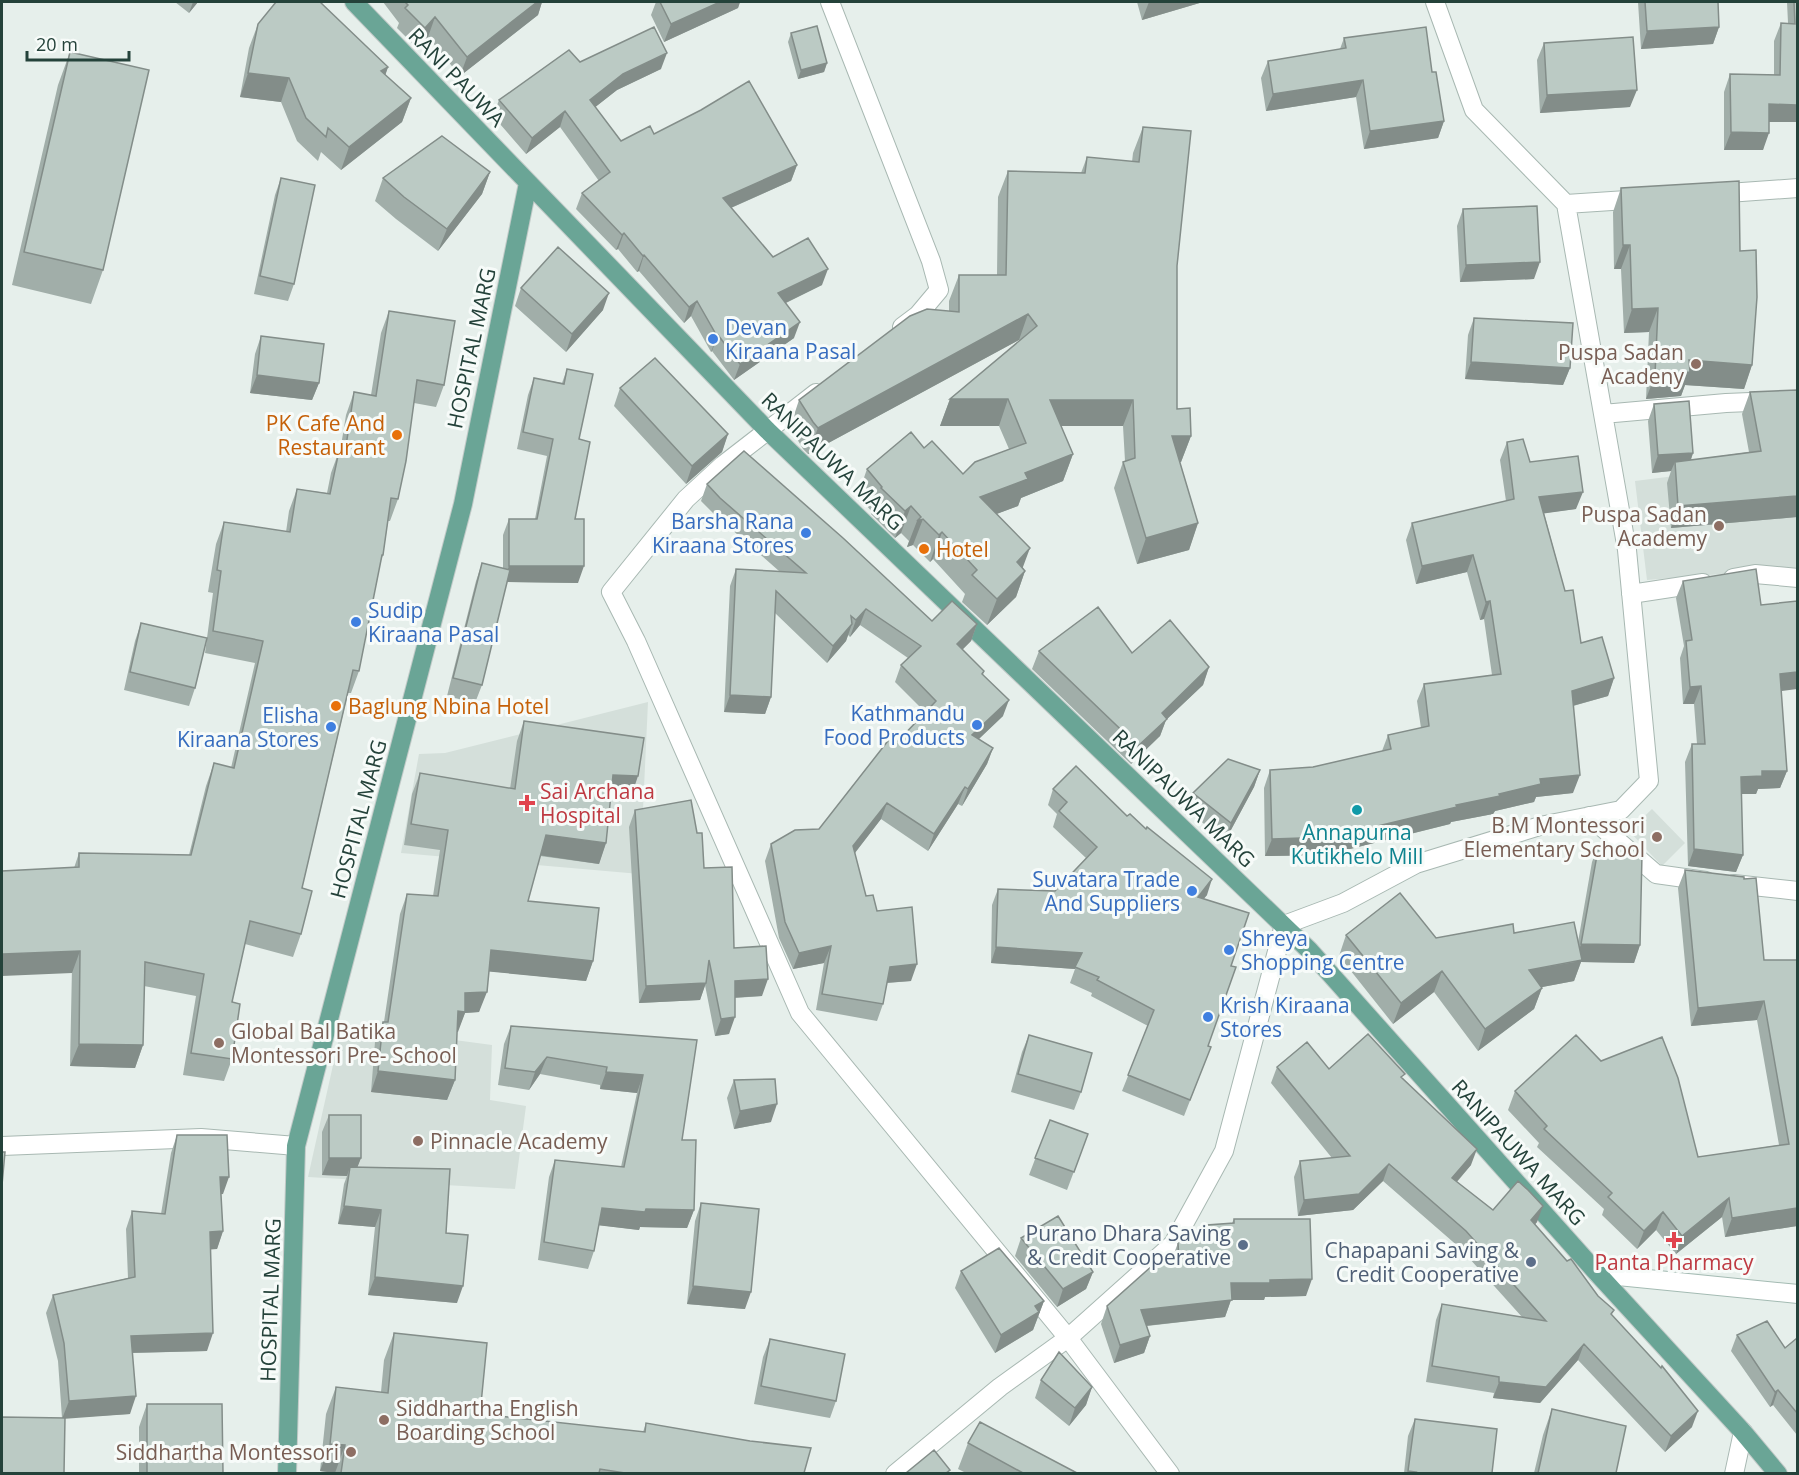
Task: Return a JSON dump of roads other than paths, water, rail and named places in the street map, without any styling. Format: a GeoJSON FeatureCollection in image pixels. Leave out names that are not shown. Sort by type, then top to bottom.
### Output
{"type":"FeatureCollection","features":[{"type":"Feature","properties":{"kind":"main road","name":"RANI PAUWA"},"geometry":{"type":"LineString","coordinates":[[354,2],[528,183]]}},
{"type":"Feature","properties":{"kind":"main road","name":"RANIPAUWA MARG"},"geometry":{"type":"LineString","coordinates":[[528,183],[767,430],[1309,950],[1778,1473]]}},
{"type":"Feature","properties":{"kind":"main road","name":"HOSPITAL MARG"},"geometry":{"type":"LineString","coordinates":[[287,1473],[296,1146],[463,504],[528,183]]}},
{"type":"Feature","properties":{"kind":"street"},"geometry":{"type":"LineString","coordinates":[[830,2],[932,261],[939,290],[918,315],[890,336]]}},
{"type":"Feature","properties":{"kind":"street"},"geometry":{"type":"LineString","coordinates":[[895,1473],[1000,1387],[1068,1338],[1173,1244],[1224,1151],[1284,925],[1343,903],[1416,864],[1540,826],[1621,810],[1649,781],[1627,550],[1566,204],[1474,110],[1435,2]]}},
{"type":"Feature","properties":{"kind":"street"},"geometry":{"type":"LineString","coordinates":[[1693,195],[1797,188]]}},
{"type":"Feature","properties":{"kind":"street"},"geometry":{"type":"LineString","coordinates":[[1566,204],[1659,198]]}},
{"type":"Feature","properties":{"kind":"street"},"geometry":{"type":"LineString","coordinates":[[833,380],[767,430],[686,499],[611,592],[636,641],[800,1012],[1068,1338],[1170,1473]]}},
{"type":"Feature","properties":{"kind":"street"},"geometry":{"type":"LineString","coordinates":[[1603,414],[1726,403],[1797,400]]}},
{"type":"Feature","properties":{"kind":"street"},"geometry":{"type":"LineString","coordinates":[[1631,594],[1755,574],[1797,578]]}},
{"type":"Feature","properties":{"kind":"street"},"geometry":{"type":"LineString","coordinates":[[1589,816],[1656,874],[1797,891]]}},
{"type":"Feature","properties":{"kind":"street"},"geometry":{"type":"LineString","coordinates":[[2,1146],[201,1138],[296,1146]]}},
{"type":"Feature","properties":{"kind":"street"},"geometry":{"type":"LineString","coordinates":[[1598,1274],[1797,1294]]}},
{"type":"Feature","properties":{"kind":"street"},"geometry":{"type":"LineString","coordinates":[[1734,1473],[1743,1432]]}},
{"type":"Feature","properties":{"kind":"place","name":"Devan Kiraana Pasal"},"geometry":{"type":"Point","coordinates":[713,339]}},
{"type":"Feature","properties":{"kind":"place","name":"Puspa Sadan Acadeny"},"geometry":{"type":"Point","coordinates":[1696,364]}},
{"type":"Feature","properties":{"kind":"place","name":"PK Cafe And Restaurant"},"geometry":{"type":"Point","coordinates":[397,435]}},
{"type":"Feature","properties":{"kind":"place","name":"Puspa Sadan Academy"},"geometry":{"type":"Point","coordinates":[1719,526]}},
{"type":"Feature","properties":{"kind":"place","name":"Barsha Rana Kiraana Stores"},"geometry":{"type":"Point","coordinates":[806,533]}},
{"type":"Feature","properties":{"kind":"place","name":"Hotel"},"geometry":{"type":"Point","coordinates":[924,549]}},
{"type":"Feature","properties":{"kind":"place","name":"Sudip Kiraana Pasal"},"geometry":{"type":"Point","coordinates":[356,622]}},
{"type":"Feature","properties":{"kind":"place","name":"Baglung Nbina Hotel"},"geometry":{"type":"Point","coordinates":[336,706]}},
{"type":"Feature","properties":{"kind":"place","name":"Kathmandu Food Products"},"geometry":{"type":"Point","coordinates":[977,725]}},
{"type":"Feature","properties":{"kind":"place","name":"Elisha Kiraana Stores"},"geometry":{"type":"Point","coordinates":[331,727]}},
{"type":"Feature","properties":{"kind":"place","name":"Sai Archana Hospital"},"geometry":{"type":"Point","coordinates":[527,803]}},
{"type":"Feature","properties":{"kind":"place","name":"Annapurna Kutikhelo Mill"},"geometry":{"type":"Point","coordinates":[1357,810]}},
{"type":"Feature","properties":{"kind":"place","name":"B.M Montessori Elementary School"},"geometry":{"type":"Point","coordinates":[1657,837]}},
{"type":"Feature","properties":{"kind":"place","name":"Suvatara Trade And Suppliers"},"geometry":{"type":"Point","coordinates":[1192,891]}},
{"type":"Feature","properties":{"kind":"place","name":"Shreya Shopping Centre"},"geometry":{"type":"Point","coordinates":[1229,950]}},
{"type":"Feature","properties":{"kind":"place","name":"Krish Kiraana Stores"},"geometry":{"type":"Point","coordinates":[1208,1017]}},
{"type":"Feature","properties":{"kind":"place","name":"Global Bal Batika Montessori Pre- School"},"geometry":{"type":"Point","coordinates":[219,1043]}},
{"type":"Feature","properties":{"kind":"place","name":"Pinnacle Academy"},"geometry":{"type":"Point","coordinates":[418,1141]}},
{"type":"Feature","properties":{"kind":"place","name":"Panta Pharmacy"},"geometry":{"type":"Point","coordinates":[1674,1240]}},
{"type":"Feature","properties":{"kind":"place","name":"Purano Dhara Saving & Credit Cooperative"},"geometry":{"type":"Point","coordinates":[1243,1245]}},
{"type":"Feature","properties":{"kind":"place","name":"Chapapani Saving & Credit Cooperative"},"geometry":{"type":"Point","coordinates":[1531,1262]}},
{"type":"Feature","properties":{"kind":"place","name":"Siddhartha English Boarding School"},"geometry":{"type":"Point","coordinates":[384,1420]}},
{"type":"Feature","properties":{"kind":"place","name":"Siddhartha Montessori"},"geometry":{"type":"Point","coordinates":[351,1452]}}]}
